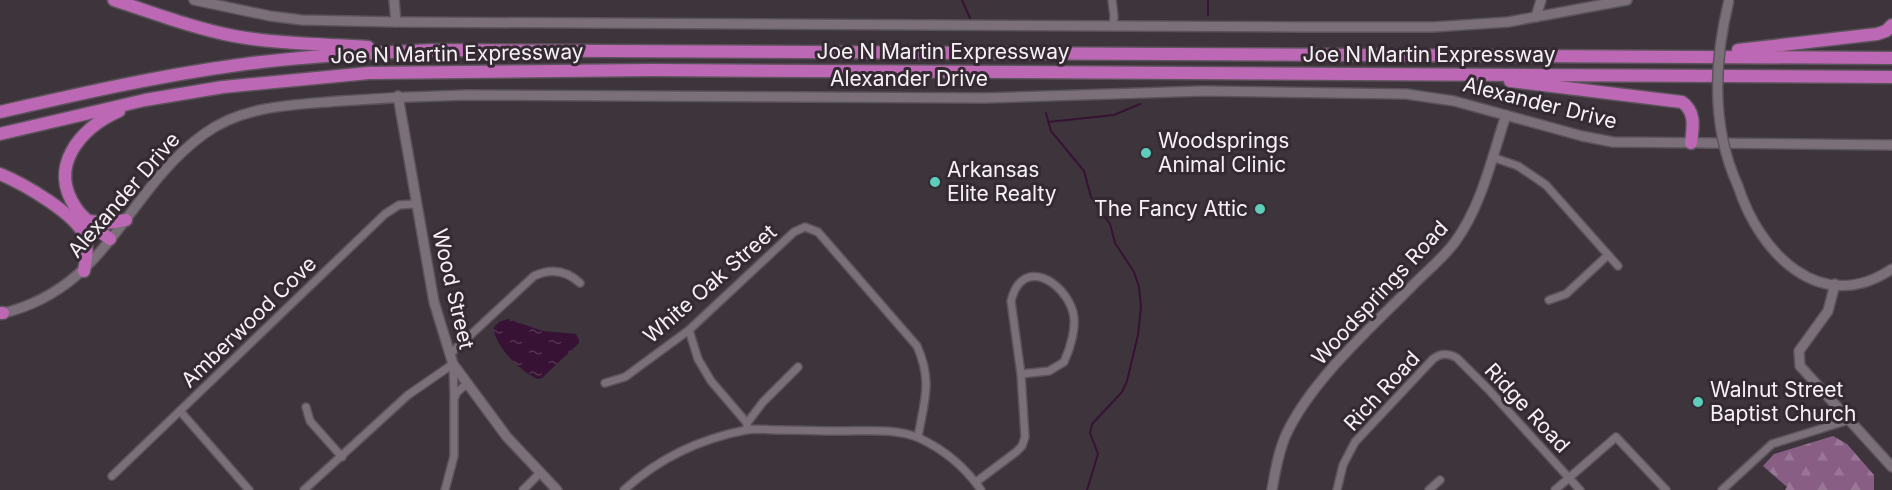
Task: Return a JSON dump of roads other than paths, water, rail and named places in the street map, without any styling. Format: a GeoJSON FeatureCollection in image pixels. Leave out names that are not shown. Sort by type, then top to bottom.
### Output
{"type":"FeatureCollection","features":[{"type":"Feature","properties":{"kind":"highway"},"geometry":{"type":"LineString","coordinates":[[114,0],[235,36],[412,51]]}},
{"type":"Feature","properties":{"kind":"highway"},"geometry":{"type":"LineString","coordinates":[[1689,56],[1877,34],[1886,31],[1892,25]]}},
{"type":"Feature","properties":{"kind":"highway","name":"Joe N Martin Expressway"},"geometry":{"type":"LineString","coordinates":[[0,112],[86,92],[241,64],[412,51],[1892,58]]}},
{"type":"Feature","properties":{"kind":"highway","name":"Joe N Martin Expressway"},"geometry":{"type":"LineString","coordinates":[[0,134],[145,100],[223,87],[369,73],[651,70],[1892,77]]}},
{"type":"Feature","properties":{"kind":"highway"},"geometry":{"type":"LineString","coordinates":[[1449,74],[1675,100],[1686,105],[1692,116],[1691,142]]}},
{"type":"Feature","properties":{"kind":"highway"},"geometry":{"type":"LineString","coordinates":[[84,271],[87,244],[84,223],[66,184],[67,166],[73,148],[95,124],[145,100]]}},
{"type":"Feature","properties":{"kind":"highway"},"geometry":{"type":"LineString","coordinates":[[0,174],[40,195],[84,223],[108,242]]}},
{"type":"Feature","properties":{"kind":"highway"},"geometry":{"type":"LineString","coordinates":[[84,223],[126,220]]}},
{"type":"Feature","properties":{"kind":"street"},"geometry":{"type":"LineString","coordinates":[[194,0],[270,16],[302,20],[1113,27],[1433,27],[1508,22],[1627,0]]}},
{"type":"Feature","properties":{"kind":"street"},"geometry":{"type":"LineString","coordinates":[[394,0],[396,22]]}},
{"type":"Feature","properties":{"kind":"street"},"geometry":{"type":"LineString","coordinates":[[1112,0],[1113,27]]}},
{"type":"Feature","properties":{"kind":"street"},"geometry":{"type":"LineString","coordinates":[[1536,18],[1541,0]]}},
{"type":"Feature","properties":{"kind":"street"},"geometry":{"type":"LineString","coordinates":[[1730,0],[1720,40],[1718,98],[1724,142],[1738,186],[1760,230],[1779,257],[1803,276],[1817,282],[1835,284],[1863,282],[1892,269]]}},
{"type":"Feature","properties":{"kind":"street","name":"Alexander Drive"},"geometry":{"type":"LineString","coordinates":[[1,313],[21,309],[59,290],[84,271],[174,159],[205,133],[225,122],[266,108],[398,96],[984,98],[1203,91],[1406,94],[1454,101],[1612,142],[1892,147]]}},
{"type":"Feature","properties":{"kind":"street","name":"Wood Street"},"geometry":{"type":"LineString","coordinates":[[398,96],[434,302],[451,359],[507,437],[557,490]]}},
{"type":"Feature","properties":{"kind":"street","name":"Woodsprings Road"},"geometry":{"type":"LineString","coordinates":[[1272,490],[1276,465],[1285,438],[1306,402],[1342,358],[1456,241],[1466,225],[1482,190],[1506,115]]}},
{"type":"Feature","properties":{"kind":"street"},"geometry":{"type":"LineString","coordinates":[[1492,158],[1518,166],[1537,177],[1618,266]]}},
{"type":"Feature","properties":{"kind":"street","name":"Amberwood Cove"},"geometry":{"type":"LineString","coordinates":[[112,476],[385,214],[399,206],[416,204]]}},
{"type":"Feature","properties":{"kind":"street","name":"White Oak Street"},"geometry":{"type":"LineString","coordinates":[[605,383],[625,377],[689,330],[794,232],[805,227],[812,228],[818,232],[917,346],[924,361],[927,388],[918,437]]}},
{"type":"Feature","properties":{"kind":"street"},"geometry":{"type":"LineString","coordinates":[[1549,300],[1566,294],[1608,255]]}},
{"type":"Feature","properties":{"kind":"street"},"geometry":{"type":"LineString","coordinates":[[304,490],[451,359],[534,276],[544,271],[556,271],[569,274],[580,283]]}},
{"type":"Feature","properties":{"kind":"street"},"geometry":{"type":"LineString","coordinates":[[976,483],[1011,457],[1022,446],[1025,437],[1011,301],[1019,284],[1025,279],[1038,275],[1053,284],[1069,302],[1075,323],[1064,362],[1049,371],[1020,374]]}},
{"type":"Feature","properties":{"kind":"street"},"geometry":{"type":"LineString","coordinates":[[1835,284],[1828,311],[1801,347],[1798,356],[1800,366],[1892,467]]}},
{"type":"Feature","properties":{"kind":"street"},"geometry":{"type":"LineString","coordinates":[[689,330],[698,359],[707,375],[747,426]]}},
{"type":"Feature","properties":{"kind":"street","name":"Ridge Road"},"geometry":{"type":"LineString","coordinates":[[1446,355],[1457,358],[1488,388],[1580,490]]}},
{"type":"Feature","properties":{"kind":"street","name":"Rich Road"},"geometry":{"type":"LineString","coordinates":[[1337,490],[1343,465],[1359,436],[1433,359],[1446,355]]}},
{"type":"Feature","properties":{"kind":"street"},"geometry":{"type":"LineString","coordinates":[[445,490],[453,456],[454,399],[451,359]]}},
{"type":"Feature","properties":{"kind":"street"},"geometry":{"type":"LineString","coordinates":[[747,426],[763,402],[798,367]]}},
{"type":"Feature","properties":{"kind":"street"},"geometry":{"type":"LineString","coordinates":[[454,399],[457,392],[468,383]]}},
{"type":"Feature","properties":{"kind":"street"},"geometry":{"type":"LineString","coordinates":[[306,407],[310,421],[342,457]]}},
{"type":"Feature","properties":{"kind":"street"},"geometry":{"type":"LineString","coordinates":[[180,411],[249,490]]}},
{"type":"Feature","properties":{"kind":"street"},"geometry":{"type":"LineString","coordinates":[[1722,490],[1772,444],[1849,420]]}},
{"type":"Feature","properties":{"kind":"street"},"geometry":{"type":"LineString","coordinates":[[624,490],[649,469],[671,455],[747,426],[902,433],[918,437],[948,454],[981,490]]}},
{"type":"Feature","properties":{"kind":"street"},"geometry":{"type":"LineString","coordinates":[[1555,490],[1616,437],[1666,490]]}},
{"type":"Feature","properties":{"kind":"street"},"geometry":{"type":"LineString","coordinates":[[523,490],[540,473]]}},
{"type":"Feature","properties":{"kind":"street"},"geometry":{"type":"LineString","coordinates":[[1430,490],[1440,480]]}},
{"type":"Feature","properties":{"kind":"water"},"geometry":{"type":"Polygon","coordinates":[[[508,319],[543,331],[576,334],[579,343],[542,378],[538,379],[517,365],[498,342],[494,327],[499,322],[508,319]]]}},
{"type":"Feature","properties":{"kind":"waterway"},"geometry":{"type":"LineString","coordinates":[[962,0],[970,18]]}},
{"type":"Feature","properties":{"kind":"waterway"},"geometry":{"type":"LineString","coordinates":[[1208,0],[1208,15]]}},
{"type":"Feature","properties":{"kind":"waterway"},"geometry":{"type":"LineString","coordinates":[[1048,122],[1114,115],[1140,104]]}},
{"type":"Feature","properties":{"kind":"waterway"},"geometry":{"type":"LineString","coordinates":[[1046,113],[1051,131],[1084,171],[1091,197],[1110,224],[1115,243],[1134,272],[1139,287],[1141,307],[1138,335],[1127,381],[1122,392],[1092,424],[1090,433],[1098,454],[1087,490]]}},
{"type":"Feature","properties":{"kind":"place","name":"Woodsprings Animal Clinic"},"geometry":{"type":"Point","coordinates":[1146,153]}},
{"type":"Feature","properties":{"kind":"place","name":"Arkansas Elite Realty"},"geometry":{"type":"Point","coordinates":[935,182]}},
{"type":"Feature","properties":{"kind":"place","name":"The Fancy Attic"},"geometry":{"type":"Point","coordinates":[1260,209]}},
{"type":"Feature","properties":{"kind":"place","name":"Walnut Street Baptist Church"},"geometry":{"type":"Point","coordinates":[1698,402]}}]}
